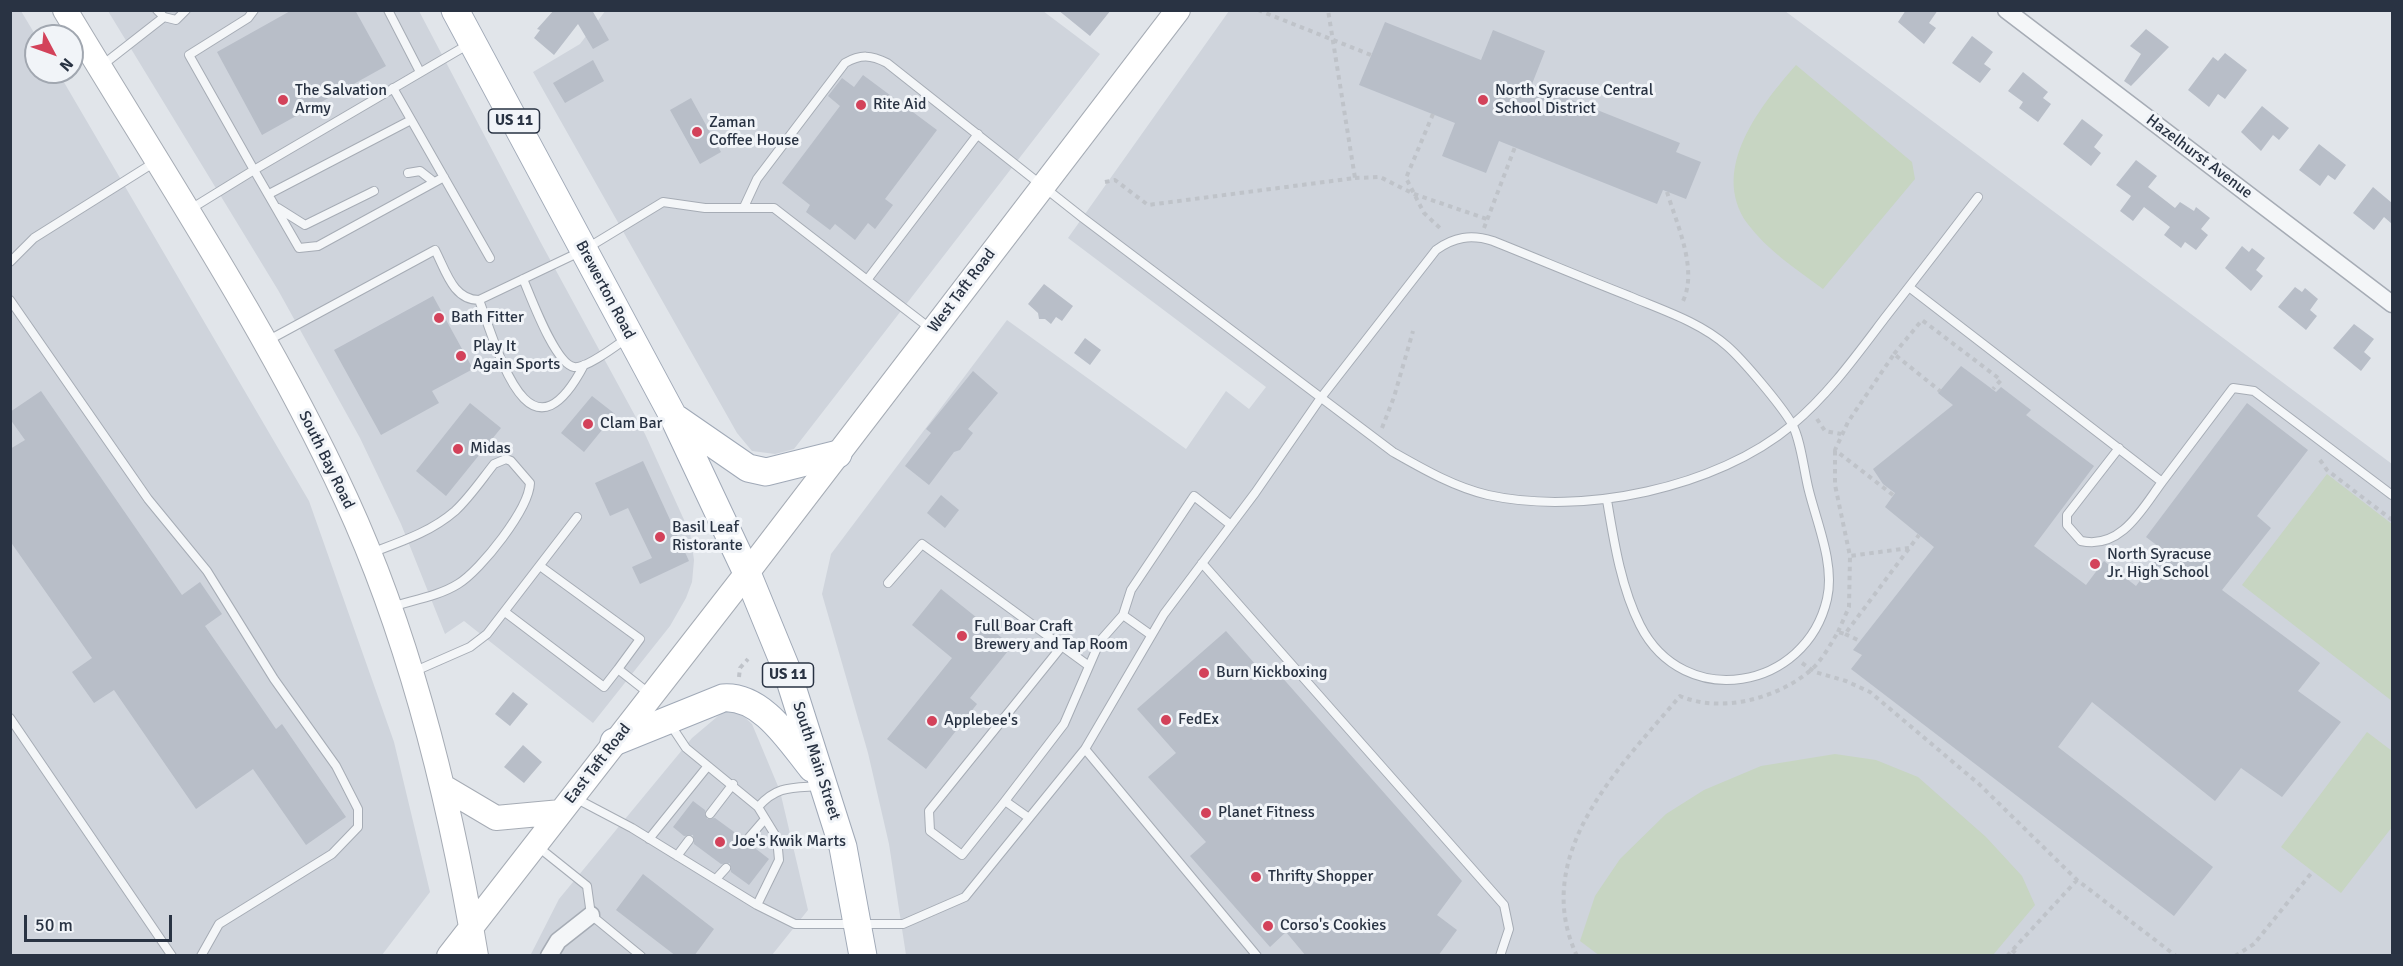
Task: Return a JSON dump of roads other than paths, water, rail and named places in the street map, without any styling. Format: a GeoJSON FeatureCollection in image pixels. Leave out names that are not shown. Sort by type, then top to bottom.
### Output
{"type":"FeatureCollection","features":[{"type":"Feature","properties":{"kind":"main road","name":"South Bay Road"},"geometry":{"type":"LineString","coordinates":[[65,10],[264,343],[347,501],[388,608],[410,674],[442,786],[455,837],[476,956]]}},
{"type":"Feature","properties":{"kind":"main road","name":"West Taft Road"},"geometry":{"type":"LineString","coordinates":[[747,573],[1178,10]]}},
{"type":"Feature","properties":{"kind":"main road","name":"Brewerton Road"},"geometry":{"type":"LineString","coordinates":[[457,11],[673,416],[747,573]]}},
{"type":"Feature","properties":{"kind":"main road"},"geometry":{"type":"LineString","coordinates":[[673,416],[748,468],[766,472],[838,454]]}},
{"type":"Feature","properties":{"kind":"main road","name":"East Taft Road"},"geometry":{"type":"LineString","coordinates":[[449,956],[747,573]]}},
{"type":"Feature","properties":{"kind":"main road","name":"South Main Street"},"geometry":{"type":"LineString","coordinates":[[747,573],[786,668],[843,847],[863,956]]}},
{"type":"Feature","properties":{"kind":"main road"},"geometry":{"type":"LineString","coordinates":[[614,742],[723,698],[736,697],[746,700],[773,722],[823,783]]}},
{"type":"Feature","properties":{"kind":"main road"},"geometry":{"type":"LineString","coordinates":[[442,786],[496,818],[567,804]]}},
{"type":"Feature","properties":{"kind":"street","name":"Hazelhurst Avenue"},"geometry":{"type":"LineString","coordinates":[[2006,10],[2392,304]]}},
{"type":"Feature","properties":{"kind":"street"},"geometry":{"type":"LineString","coordinates":[[549,956],[558,941],[591,915]]}},
{"type":"Feature","properties":{"kind":"lane"},"geometry":{"type":"LineString","coordinates":[[99,67],[160,14],[176,20],[186,10]]}},
{"type":"Feature","properties":{"kind":"lane"},"geometry":{"type":"LineString","coordinates":[[254,10],[248,18],[189,55],[299,248],[318,246],[444,177]]}},
{"type":"Feature","properties":{"kind":"lane"},"geometry":{"type":"LineString","coordinates":[[388,10],[420,72]]}},
{"type":"Feature","properties":{"kind":"lane"},"geometry":{"type":"LineString","coordinates":[[187,211],[472,42]]}},
{"type":"Feature","properties":{"kind":"lane"},"geometry":{"type":"LineString","coordinates":[[744,207],[757,179],[845,63],[854,58],[872,56],[886,63],[1042,186],[1320,399],[1393,452],[1444,480],[1485,494],[1526,502],[1607,500],[1704,475],[1765,446],[1792,425],[1853,360],[1978,197]]}},
{"type":"Feature","properties":{"kind":"lane"},"geometry":{"type":"LineString","coordinates":[[393,88],[490,258]]}},
{"type":"Feature","properties":{"kind":"lane"},"geometry":{"type":"LineString","coordinates":[[269,194],[411,120]]}},
{"type":"Feature","properties":{"kind":"lane"},"geometry":{"type":"LineString","coordinates":[[867,280],[978,134]]}},
{"type":"Feature","properties":{"kind":"lane"},"geometry":{"type":"LineString","coordinates":[[10,262],[34,238],[155,161]]}},
{"type":"Feature","properties":{"kind":"lane"},"geometry":{"type":"LineString","coordinates":[[408,172],[420,171],[434,182]]}},
{"type":"Feature","properties":{"kind":"lane"},"geometry":{"type":"LineString","coordinates":[[278,208],[305,225],[374,191]]}},
{"type":"Feature","properties":{"kind":"lane"},"geometry":{"type":"LineString","coordinates":[[264,343],[435,250],[458,293],[466,300],[479,300],[584,250],[663,202],[705,208],[774,208],[932,330]]}},
{"type":"Feature","properties":{"kind":"lane"},"geometry":{"type":"LineString","coordinates":[[567,804],[649,839],[757,905],[795,924],[858,922],[903,924],[965,897],[1085,749],[1151,635],[1320,399],[1436,250],[1463,237],[1481,237],[1689,321],[1727,345],[1792,425],[1828,568],[1828,598],[1817,627],[1793,657],[1756,677],[1727,681],[1701,678],[1679,668],[1658,649],[1640,625],[1617,556],[1607,500]]}},
{"type":"Feature","properties":{"kind":"lane"},"geometry":{"type":"LineString","coordinates":[[523,279],[563,361],[574,367],[584,365],[630,336]]}},
{"type":"Feature","properties":{"kind":"lane"},"geometry":{"type":"LineString","coordinates":[[1909,287],[2162,482]]}},
{"type":"Feature","properties":{"kind":"lane"},"geometry":{"type":"LineString","coordinates":[[10,300],[148,499],[207,571],[274,679],[336,766],[358,809],[358,827],[332,854],[219,924],[201,956]]}},
{"type":"Feature","properties":{"kind":"lane"},"geometry":{"type":"LineString","coordinates":[[479,300],[504,365],[523,399],[535,408],[545,409],[557,405],[570,391],[584,365]]}},
{"type":"Feature","properties":{"kind":"lane"},"geometry":{"type":"LineString","coordinates":[[2119,448],[2067,515],[2067,525],[2081,541],[2098,542],[2117,536],[2162,482],[2233,388],[2254,391],[2392,495]]}},
{"type":"Feature","properties":{"kind":"lane"},"geometry":{"type":"LineString","coordinates":[[369,554],[424,532],[441,522],[456,510],[494,464],[501,460],[511,461],[530,483],[530,494],[478,567],[458,584],[388,608]]}},
{"type":"Feature","properties":{"kind":"lane"},"geometry":{"type":"LineString","coordinates":[[1062,646],[929,811],[930,831],[962,855],[1064,724],[1100,641],[1123,615],[1131,590],[1194,496],[1231,525]]}},
{"type":"Feature","properties":{"kind":"lane"},"geometry":{"type":"LineString","coordinates":[[410,674],[470,647],[487,634],[577,516]]}},
{"type":"Feature","properties":{"kind":"lane"},"geometry":{"type":"LineString","coordinates":[[888,583],[922,544],[1089,666]]}},
{"type":"Feature","properties":{"kind":"lane"},"geometry":{"type":"LineString","coordinates":[[1202,563],[1504,905],[1509,929],[1500,956]]}},
{"type":"Feature","properties":{"kind":"lane"},"geometry":{"type":"LineString","coordinates":[[506,612],[604,687],[618,669],[640,639],[540,566]]}},
{"type":"Feature","properties":{"kind":"lane"},"geometry":{"type":"LineString","coordinates":[[1123,615],[1151,635]]}},
{"type":"Feature","properties":{"kind":"lane"},"geometry":{"type":"LineString","coordinates":[[618,669],[651,695]]}},
{"type":"Feature","properties":{"kind":"lane"},"geometry":{"type":"LineString","coordinates":[[10,718],[172,956]]}},
{"type":"Feature","properties":{"kind":"lane"},"geometry":{"type":"LineString","coordinates":[[668,721],[686,748],[707,767],[733,784],[758,807],[777,838],[779,860],[757,905]]}},
{"type":"Feature","properties":{"kind":"lane"},"geometry":{"type":"LineString","coordinates":[[1085,749],[1257,956]]}},
{"type":"Feature","properties":{"kind":"lane"},"geometry":{"type":"LineString","coordinates":[[649,839],[707,767]]}},
{"type":"Feature","properties":{"kind":"lane"},"geometry":{"type":"LineString","coordinates":[[758,807],[770,794],[779,789],[823,783]]}},
{"type":"Feature","properties":{"kind":"lane"},"geometry":{"type":"LineString","coordinates":[[710,814],[733,784]]}},
{"type":"Feature","properties":{"kind":"lane"},"geometry":{"type":"LineString","coordinates":[[1005,801],[1029,818]]}},
{"type":"Feature","properties":{"kind":"lane"},"geometry":{"type":"LineString","coordinates":[[746,841],[765,819]]}},
{"type":"Feature","properties":{"kind":"lane"},"geometry":{"type":"LineString","coordinates":[[677,856],[689,840]]}},
{"type":"Feature","properties":{"kind":"lane"},"geometry":{"type":"LineString","coordinates":[[536,846],[587,886],[591,915],[641,956]]}},
{"type":"Feature","properties":{"kind":"lane"},"geometry":{"type":"LineString","coordinates":[[716,879],[726,867]]}},
{"type":"Feature","properties":{"kind":"place","name":"The Salvation Army"},"geometry":{"type":"Point","coordinates":[283,100]}},
{"type":"Feature","properties":{"kind":"place","name":"North Syracuse Central School District"},"geometry":{"type":"Point","coordinates":[1483,100]}},
{"type":"Feature","properties":{"kind":"place","name":"Rite Aid"},"geometry":{"type":"Point","coordinates":[861,105]}},
{"type":"Feature","properties":{"kind":"place","name":"Zaman Coffee House"},"geometry":{"type":"Point","coordinates":[697,132]}},
{"type":"Feature","properties":{"kind":"place","name":"Bath Fitter"},"geometry":{"type":"Point","coordinates":[439,318]}},
{"type":"Feature","properties":{"kind":"place","name":"Play It Again Sports"},"geometry":{"type":"Point","coordinates":[461,356]}},
{"type":"Feature","properties":{"kind":"place","name":"Clam Bar"},"geometry":{"type":"Point","coordinates":[588,424]}},
{"type":"Feature","properties":{"kind":"place","name":"Midas"},"geometry":{"type":"Point","coordinates":[458,449]}},
{"type":"Feature","properties":{"kind":"place","name":"Basil Leaf Ristorante"},"geometry":{"type":"Point","coordinates":[660,537]}},
{"type":"Feature","properties":{"kind":"place","name":"North Syracuse Jr. High School"},"geometry":{"type":"Point","coordinates":[2095,564]}},
{"type":"Feature","properties":{"kind":"place","name":"Full Boar Craft Brewery and Tap Room"},"geometry":{"type":"Point","coordinates":[962,636]}},
{"type":"Feature","properties":{"kind":"place","name":"Burn Kickboxing"},"geometry":{"type":"Point","coordinates":[1204,673]}},
{"type":"Feature","properties":{"kind":"place","name":"FedEx"},"geometry":{"type":"Point","coordinates":[1166,720]}},
{"type":"Feature","properties":{"kind":"place","name":"Applebee's"},"geometry":{"type":"Point","coordinates":[932,721]}},
{"type":"Feature","properties":{"kind":"place","name":"Planet Fitness"},"geometry":{"type":"Point","coordinates":[1206,813]}},
{"type":"Feature","properties":{"kind":"place","name":"Joe's Kwik Marts"},"geometry":{"type":"Point","coordinates":[720,842]}},
{"type":"Feature","properties":{"kind":"place","name":"Thrifty Shopper"},"geometry":{"type":"Point","coordinates":[1256,877]}},
{"type":"Feature","properties":{"kind":"place","name":"Corso's Cookies"},"geometry":{"type":"Point","coordinates":[1268,926]}}]}
